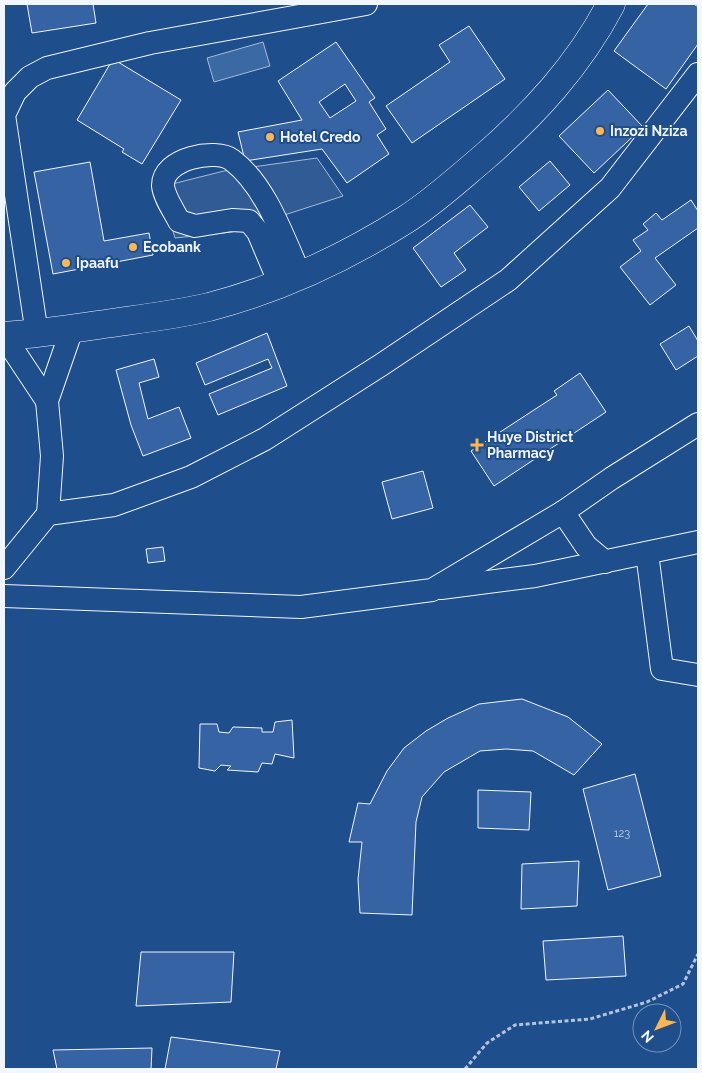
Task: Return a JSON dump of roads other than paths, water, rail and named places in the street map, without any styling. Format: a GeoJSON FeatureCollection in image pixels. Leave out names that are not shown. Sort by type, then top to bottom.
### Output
{"type":"FeatureCollection","features":[{"type":"Feature","properties":{"kind":"highway"},"geometry":{"type":"LineString","coordinates":[[4,336],[37,334],[209,307],[290,280],[355,250],[406,219],[456,182],[503,141],[543,102],[578,59],[611,4]]}},
{"type":"Feature","properties":{"kind":"street"},"geometry":{"type":"LineString","coordinates":[[37,334],[4,115],[15,92],[30,77],[47,68],[150,43],[366,4]]}},
{"type":"Feature","properties":{"kind":"street"},"geometry":{"type":"LineString","coordinates":[[48,514],[114,505],[191,477],[264,439],[381,365],[500,285],[610,188],[698,74]]}},
{"type":"Feature","properties":{"kind":"street"},"geometry":{"type":"LineString","coordinates":[[206,156],[230,158],[248,176],[272,211],[290,280],[249,221],[232,220],[195,226],[179,221],[163,187],[165,175],[171,167],[188,158],[206,156]]}},
{"type":"Feature","properties":{"kind":"street"},"geometry":{"type":"LineString","coordinates":[[4,568],[48,514],[52,456],[47,401],[72,329]]}},
{"type":"Feature","properties":{"kind":"street"},"geometry":{"type":"LineString","coordinates":[[4,336],[47,401]]}},
{"type":"Feature","properties":{"kind":"street"},"geometry":{"type":"LineString","coordinates":[[432,590],[564,512],[612,478],[698,424]]}},
{"type":"Feature","properties":{"kind":"street"},"geometry":{"type":"LineString","coordinates":[[564,512],[586,546],[605,562]]}},
{"type":"Feature","properties":{"kind":"street"},"geometry":{"type":"LineString","coordinates":[[4,596],[300,606],[535,576],[698,542]]}},
{"type":"Feature","properties":{"kind":"street"},"geometry":{"type":"LineString","coordinates":[[647,554],[662,669],[698,675]]}},
{"type":"Feature","properties":{"kind":"place","name":"Inzozi Nziza"},"geometry":{"type":"Point","coordinates":[600,131]}},
{"type":"Feature","properties":{"kind":"place","name":"Hotel Credo"},"geometry":{"type":"Point","coordinates":[270,137]}},
{"type":"Feature","properties":{"kind":"place","name":"Ecobank"},"geometry":{"type":"Point","coordinates":[133,247]}},
{"type":"Feature","properties":{"kind":"place","name":"Ipaafu"},"geometry":{"type":"Point","coordinates":[66,263]}},
{"type":"Feature","properties":{"kind":"place","name":"Huye District Pharmacy"},"geometry":{"type":"Point","coordinates":[477,445]}}]}
